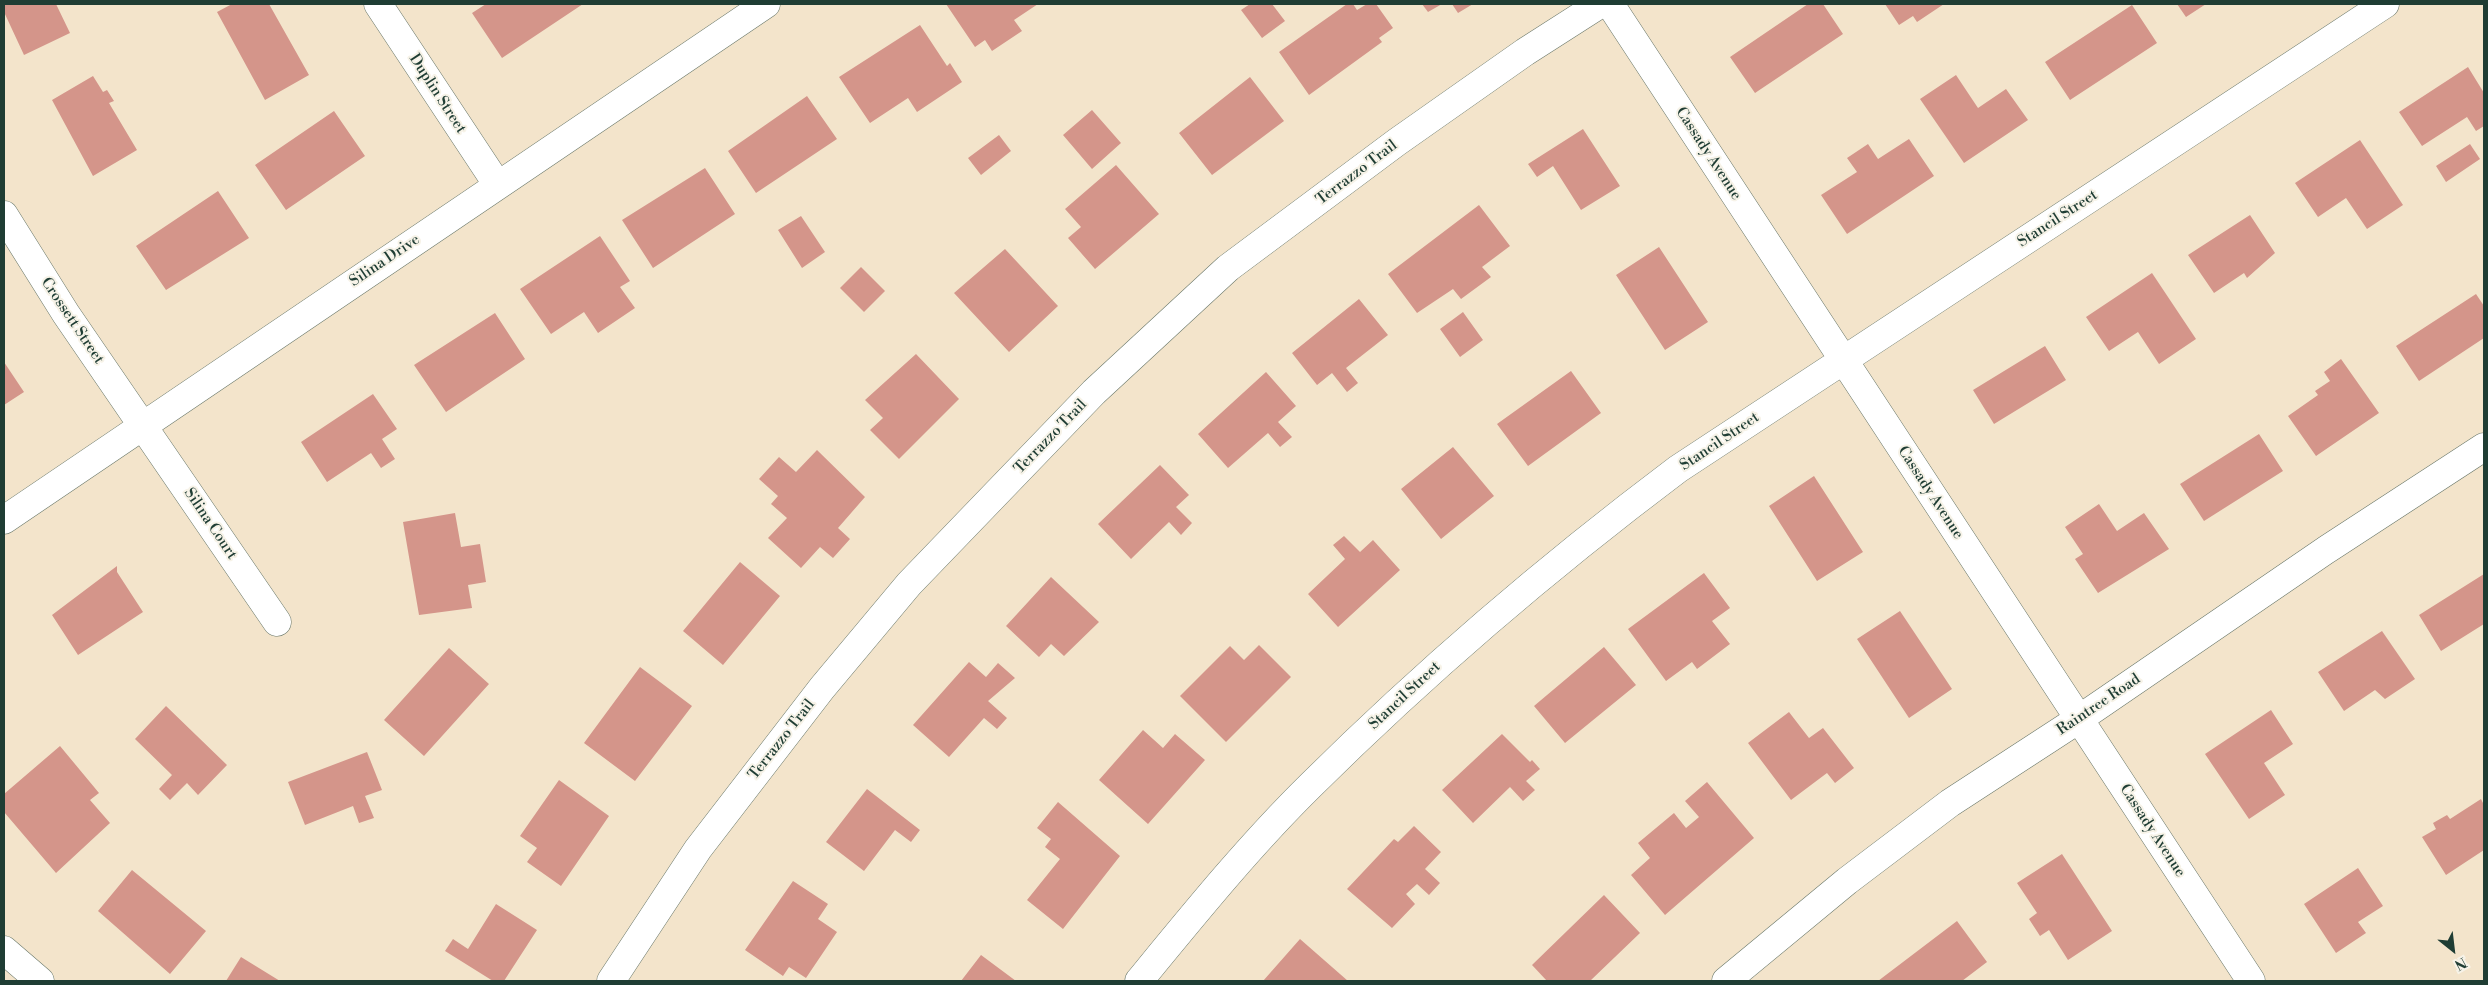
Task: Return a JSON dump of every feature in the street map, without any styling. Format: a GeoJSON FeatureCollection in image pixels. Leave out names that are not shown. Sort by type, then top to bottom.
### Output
{"type":"FeatureCollection","features":[{"type":"Feature","properties":{"kind":"street","name":"Duplin Street"},"geometry":{"type":"LineString","coordinates":[[378,4],[497,184]]}},
{"type":"Feature","properties":{"kind":"street","name":"Silina Drive"},"geometry":{"type":"LineString","coordinates":[[4,520],[497,184],[766,4]]}},
{"type":"Feature","properties":{"kind":"street","name":"Terrazzo Trail"},"geometry":{"type":"LineString","coordinates":[[611,981],[698,849],[822,688],[909,584],[1094,392],[1228,268],[1405,137],[1525,52],[1600,4]]}},
{"type":"Feature","properties":{"kind":"street","name":"Cassady Avenue"},"geometry":{"type":"LineString","coordinates":[[1610,4],[2250,981]]}},
{"type":"Feature","properties":{"kind":"street","name":"Stancil Street"},"geometry":{"type":"LineString","coordinates":[[1139,981],[1219,884],[1310,786],[1432,670],[1599,528],[1678,469],[2385,4]]}},
{"type":"Feature","properties":{"kind":"street","name":"Crossett Street"},"geometry":{"type":"LineString","coordinates":[[4,215],[66,314],[144,425]]}},
{"type":"Feature","properties":{"kind":"street","name":"Silina Court"},"geometry":{"type":"LineString","coordinates":[[144,425],[277,622]]}},
{"type":"Feature","properties":{"kind":"street","name":"Raintree Road"},"geometry":{"type":"LineString","coordinates":[[1726,981],[1847,881],[1950,803],[2080,719],[2326,550],[2484,447]]}},
{"type":"Feature","properties":{"kind":"street"},"geometry":{"type":"LineString","coordinates":[[4,950],[40,981]]}},
{"type":"Feature","properties":{"kind":"building"},"geometry":{"type":"Polygon","coordinates":[[[4,4],[56,4],[70,33],[24,55],[4,12],[4,4]]]}},
{"type":"Feature","properties":{"kind":"building"},"geometry":{"type":"Polygon","coordinates":[[[232,4],[269,4],[309,75],[265,100],[217,12],[232,4]]]}},
{"type":"Feature","properties":{"kind":"building"},"geometry":{"type":"Polygon","coordinates":[[[486,4],[583,4],[502,58],[472,13],[486,4]]]}},
{"type":"Feature","properties":{"kind":"building"},"geometry":{"type":"Polygon","coordinates":[[[946,4],[1038,4],[1014,20],[1022,31],[992,51],[985,40],[975,47],[946,4]]]}},
{"type":"Feature","properties":{"kind":"building"},"geometry":{"type":"Polygon","coordinates":[[[1250,4],[1272,4],[1285,21],[1262,38],[1241,10],[1250,4]]]}},
{"type":"Feature","properties":{"kind":"building"},"geometry":{"type":"Polygon","coordinates":[[[1347,4],[1353,4],[1357,10],[1367,4],[1376,4],[1393,28],[1379,38],[1382,42],[1309,95],[1279,52],[1347,4]]]}},
{"type":"Feature","properties":{"kind":"building"},"geometry":{"type":"Polygon","coordinates":[[[1422,4],[1442,4],[1428,12],[1422,4]]]}},
{"type":"Feature","properties":{"kind":"building"},"geometry":{"type":"Polygon","coordinates":[[[1452,4],[1473,4],[1458,13],[1452,4]]]}},
{"type":"Feature","properties":{"kind":"building"},"geometry":{"type":"Polygon","coordinates":[[[1808,4],[1823,4],[1843,34],[1755,93],[1730,57],[1808,4]]]}},
{"type":"Feature","properties":{"kind":"building"},"geometry":{"type":"Polygon","coordinates":[[[1885,4],[1944,4],[1917,22],[1913,16],[1899,25],[1885,4]]]}},
{"type":"Feature","properties":{"kind":"building"},"geometry":{"type":"Polygon","coordinates":[[[2177,4],[2206,4],[2186,17],[2177,4]]]}},
{"type":"Feature","properties":{"kind":"building"},"geometry":{"type":"Polygon","coordinates":[[[2132,5],[2157,43],[2070,100],[2045,62],[2132,5]]]}},
{"type":"Feature","properties":{"kind":"building"},"geometry":{"type":"Polygon","coordinates":[[[920,25],[947,66],[950,63],[962,82],[917,112],[908,98],[870,123],[839,77],[920,25]]]}},
{"type":"Feature","properties":{"kind":"building"},"geometry":{"type":"Polygon","coordinates":[[[2468,67],[2484,93],[2484,126],[2476,131],[2467,117],[2422,146],[2399,112],[2468,67]]]}},
{"type":"Feature","properties":{"kind":"building"},"geometry":{"type":"Polygon","coordinates":[[[1956,75],[1978,108],[2006,89],[2028,120],[1964,163],[1920,99],[1956,75]]]}},
{"type":"Feature","properties":{"kind":"building"},"geometry":{"type":"Polygon","coordinates":[[[93,76],[103,92],[107,90],[114,101],[109,103],[137,150],[93,176],[52,100],[93,76]]]}},
{"type":"Feature","properties":{"kind":"building"},"geometry":{"type":"Polygon","coordinates":[[[1250,77],[1284,121],[1212,175],[1179,133],[1250,77]]]}},
{"type":"Feature","properties":{"kind":"building"},"geometry":{"type":"Polygon","coordinates":[[[807,96],[837,139],[756,193],[728,151],[807,96]]]}},
{"type":"Feature","properties":{"kind":"building"},"geometry":{"type":"Polygon","coordinates":[[[1092,110],[1121,143],[1092,169],[1063,135],[1092,110]]]}},
{"type":"Feature","properties":{"kind":"building"},"geometry":{"type":"Polygon","coordinates":[[[334,111],[365,156],[286,210],[255,165],[334,111]]]}},
{"type":"Feature","properties":{"kind":"building"},"geometry":{"type":"Polygon","coordinates":[[[1583,129],[1620,186],[1581,210],[1553,166],[1537,177],[1528,164],[1583,129]]]}},
{"type":"Feature","properties":{"kind":"building"},"geometry":{"type":"Polygon","coordinates":[[[999,135],[1011,151],[981,175],[968,158],[999,135]]]}},
{"type":"Feature","properties":{"kind":"building"},"geometry":{"type":"Polygon","coordinates":[[[1909,139],[1934,176],[1847,234],[1821,195],[1857,172],[1847,158],[1868,144],[1878,159],[1909,139]]]}},
{"type":"Feature","properties":{"kind":"building"},"geometry":{"type":"Polygon","coordinates":[[[2360,140],[2403,205],[2367,229],[2346,198],[2318,217],[2295,183],[2360,140]]]}},
{"type":"Feature","properties":{"kind":"building"},"geometry":{"type":"Polygon","coordinates":[[[2470,144],[2480,159],[2446,182],[2436,166],[2470,144]]]}},
{"type":"Feature","properties":{"kind":"building"},"geometry":{"type":"Polygon","coordinates":[[[1116,165],[1159,214],[1095,269],[1068,238],[1081,227],[1065,209],[1116,165]]]}},
{"type":"Feature","properties":{"kind":"building"},"geometry":{"type":"Polygon","coordinates":[[[705,168],[735,214],[653,268],[622,220],[705,168]]]}},
{"type":"Feature","properties":{"kind":"building"},"geometry":{"type":"Polygon","coordinates":[[[218,191],[249,238],[166,290],[136,246],[218,191]]]}},
{"type":"Feature","properties":{"kind":"building"},"geometry":{"type":"Polygon","coordinates":[[[1479,205],[1510,246],[1482,267],[1491,277],[1461,299],[1453,289],[1417,313],[1388,274],[1479,205]]]}},
{"type":"Feature","properties":{"kind":"building"},"geometry":{"type":"Polygon","coordinates":[[[2250,215],[2275,253],[2247,278],[2244,273],[2214,293],[2188,255],[2250,215]]]}},
{"type":"Feature","properties":{"kind":"building"},"geometry":{"type":"Polygon","coordinates":[[[801,216],[825,252],[802,268],[778,230],[801,216]]]}},
{"type":"Feature","properties":{"kind":"building"},"geometry":{"type":"Polygon","coordinates":[[[600,236],[630,281],[620,287],[635,308],[598,333],[584,312],[551,334],[520,289],[600,236]]]}},
{"type":"Feature","properties":{"kind":"building"},"geometry":{"type":"Polygon","coordinates":[[[1659,247],[1708,322],[1665,350],[1616,275],[1659,247]]]}},
{"type":"Feature","properties":{"kind":"building"},"geometry":{"type":"Polygon","coordinates":[[[1005,249],[1058,306],[1009,352],[954,293],[1005,249]]]}},
{"type":"Feature","properties":{"kind":"building"},"geometry":{"type":"Polygon","coordinates":[[[861,267],[885,291],[864,312],[840,288],[861,267]]]}},
{"type":"Feature","properties":{"kind":"building"},"geometry":{"type":"Polygon","coordinates":[[[2152,273],[2196,339],[2159,364],[2138,332],[2109,351],[2086,317],[2152,273]]]}},
{"type":"Feature","properties":{"kind":"building"},"geometry":{"type":"Polygon","coordinates":[[[2476,294],[2484,306],[2484,338],[2419,381],[2396,346],[2476,294]]]}},
{"type":"Feature","properties":{"kind":"building"},"geometry":{"type":"Polygon","coordinates":[[[1359,299],[1388,335],[1346,368],[1358,383],[1347,392],[1332,373],[1317,385],[1292,353],[1359,299]]]}},
{"type":"Feature","properties":{"kind":"building"},"geometry":{"type":"Polygon","coordinates":[[[1463,312],[1483,340],[1460,357],[1440,329],[1463,312]]]}},
{"type":"Feature","properties":{"kind":"building"},"geometry":{"type":"Polygon","coordinates":[[[495,313],[525,359],[446,412],[414,365],[495,313]]]}},
{"type":"Feature","properties":{"kind":"building"},"geometry":{"type":"Polygon","coordinates":[[[2045,346],[2066,380],[1994,424],[1973,390],[2045,346]]]}},
{"type":"Feature","properties":{"kind":"building"},"geometry":{"type":"Polygon","coordinates":[[[916,354],[959,399],[899,459],[870,430],[883,418],[865,400],[916,354]]]}},
{"type":"Feature","properties":{"kind":"building"},"geometry":{"type":"Polygon","coordinates":[[[2341,359],[2379,413],[2316,456],[2288,416],[2318,395],[2315,391],[2330,381],[2324,372],[2341,359]]]}},
{"type":"Feature","properties":{"kind":"building"},"geometry":{"type":"Polygon","coordinates":[[[4,362],[24,392],[4,405],[4,362]]]}},
{"type":"Feature","properties":{"kind":"building"},"geometry":{"type":"Polygon","coordinates":[[[1571,371],[1601,413],[1528,466],[1497,424],[1571,371]]]}},
{"type":"Feature","properties":{"kind":"building"},"geometry":{"type":"Polygon","coordinates":[[[1266,372],[1296,406],[1278,422],[1292,437],[1280,447],[1268,433],[1228,468],[1198,434],[1266,372]]]}},
{"type":"Feature","properties":{"kind":"building"},"geometry":{"type":"Polygon","coordinates":[[[373,394],[397,429],[382,439],[395,459],[381,468],[371,453],[327,482],[301,442],[373,394]]]}},
{"type":"Feature","properties":{"kind":"building"},"geometry":{"type":"Polygon","coordinates":[[[2259,434],[2283,471],[2204,521],[2180,484],[2259,434]]]}},
{"type":"Feature","properties":{"kind":"building"},"geometry":{"type":"Polygon","coordinates":[[[1453,447],[1494,496],[1441,539],[1401,489],[1453,447]]]}},
{"type":"Feature","properties":{"kind":"building"},"geometry":{"type":"Polygon","coordinates":[[[817,450],[865,497],[838,528],[850,539],[833,558],[820,547],[801,568],[768,538],[787,518],[771,504],[778,496],[759,479],[779,457],[796,472],[817,450]]]}},
{"type":"Feature","properties":{"kind":"building"},"geometry":{"type":"Polygon","coordinates":[[[1160,465],[1189,495],[1176,507],[1192,523],[1181,535],[1169,522],[1131,559],[1098,524],[1160,465]]]}},
{"type":"Feature","properties":{"kind":"building"},"geometry":{"type":"Polygon","coordinates":[[[1814,476],[1863,552],[1817,581],[1769,506],[1814,476]]]}},
{"type":"Feature","properties":{"kind":"building"},"geometry":{"type":"Polygon","coordinates":[[[2099,504],[2117,531],[2144,513],[2169,549],[2098,593],[2075,559],[2083,554],[2065,527],[2099,504]]]}},
{"type":"Feature","properties":{"kind":"building"},"geometry":{"type":"Polygon","coordinates":[[[455,513],[461,547],[480,544],[486,582],[468,585],[472,608],[419,615],[403,522],[455,513]]]}},
{"type":"Feature","properties":{"kind":"building"},"geometry":{"type":"Polygon","coordinates":[[[1344,536],[1360,552],[1373,540],[1400,570],[1338,627],[1308,594],[1345,559],[1333,545],[1344,536]]]}},
{"type":"Feature","properties":{"kind":"building"},"geometry":{"type":"Polygon","coordinates":[[[740,562],[780,596],[723,665],[683,631],[740,562]]]}},
{"type":"Feature","properties":{"kind":"building"},"geometry":{"type":"Polygon","coordinates":[[[117,566],[117,572],[143,612],[78,655],[52,615],[117,566]]]}},
{"type":"Feature","properties":{"kind":"building"},"geometry":{"type":"Polygon","coordinates":[[[1704,573],[1730,608],[1712,621],[1730,644],[1697,669],[1692,662],[1666,681],[1628,629],[1704,573]]]}},
{"type":"Feature","properties":{"kind":"building"},"geometry":{"type":"Polygon","coordinates":[[[2484,574],[2484,624],[2441,651],[2419,615],[2484,574]]]}},
{"type":"Feature","properties":{"kind":"building"},"geometry":{"type":"Polygon","coordinates":[[[1051,577],[1099,622],[1064,656],[1051,644],[1039,657],[1006,626],[1051,577]]]}},
{"type":"Feature","properties":{"kind":"building"},"geometry":{"type":"Polygon","coordinates":[[[1900,611],[1952,689],[1909,718],[1857,639],[1900,611]]]}},
{"type":"Feature","properties":{"kind":"building"},"geometry":{"type":"Polygon","coordinates":[[[2382,631],[2415,679],[2385,699],[2375,690],[2344,711],[2318,672],[2382,631]]]}},
{"type":"Feature","properties":{"kind":"building"},"geometry":{"type":"Polygon","coordinates":[[[1259,645],[1291,677],[1226,742],[1180,696],[1230,646],[1244,660],[1259,645]]]}},
{"type":"Feature","properties":{"kind":"building"},"geometry":{"type":"Polygon","coordinates":[[[1604,647],[1636,685],[1565,743],[1534,706],[1604,647]]]}},
{"type":"Feature","properties":{"kind":"building"},"geometry":{"type":"Polygon","coordinates":[[[449,648],[489,684],[424,756],[384,720],[449,648]]]}},
{"type":"Feature","properties":{"kind":"building"},"geometry":{"type":"Polygon","coordinates":[[[969,662],[986,677],[998,663],[1015,678],[988,701],[1007,718],[997,729],[984,718],[949,757],[913,725],[969,662]]]}},
{"type":"Feature","properties":{"kind":"building"},"geometry":{"type":"Polygon","coordinates":[[[640,667],[692,706],[635,781],[584,743],[640,667]]]}},
{"type":"Feature","properties":{"kind":"building"},"geometry":{"type":"Polygon","coordinates":[[[166,706],[227,765],[198,795],[187,783],[170,800],[159,789],[172,775],[135,739],[166,706]]]}},
{"type":"Feature","properties":{"kind":"building"},"geometry":{"type":"Polygon","coordinates":[[[2271,710],[2293,744],[2264,763],[2285,795],[2249,819],[2205,754],[2271,710]]]}},
{"type":"Feature","properties":{"kind":"building"},"geometry":{"type":"Polygon","coordinates":[[[1789,712],[1809,738],[1823,728],[1854,768],[1835,783],[1827,773],[1791,800],[1748,743],[1789,712]]]}},
{"type":"Feature","properties":{"kind":"building"},"geometry":{"type":"Polygon","coordinates":[[[1143,730],[1163,748],[1175,734],[1205,760],[1148,824],[1099,780],[1143,730]]]}},
{"type":"Feature","properties":{"kind":"building"},"geometry":{"type":"Polygon","coordinates":[[[1502,734],[1530,762],[1532,760],[1540,769],[1526,781],[1535,790],[1523,801],[1510,787],[1473,823],[1442,790],[1502,734]]]}},
{"type":"Feature","properties":{"kind":"building"},"geometry":{"type":"Polygon","coordinates":[[[60,746],[99,793],[90,800],[110,823],[56,873],[4,812],[4,794],[60,746]]]}},
{"type":"Feature","properties":{"kind":"building"},"geometry":{"type":"Polygon","coordinates":[[[367,752],[382,790],[365,796],[374,818],[359,823],[353,806],[305,825],[288,782],[367,752]]]}},
{"type":"Feature","properties":{"kind":"building"},"geometry":{"type":"Polygon","coordinates":[[[559,780],[609,816],[561,886],[527,862],[537,848],[520,836],[559,780]]]}},
{"type":"Feature","properties":{"kind":"building"},"geometry":{"type":"Polygon","coordinates":[[[1707,782],[1754,838],[1665,915],[1631,875],[1650,858],[1638,843],[1674,813],[1686,828],[1699,817],[1685,801],[1707,782]]]}},
{"type":"Feature","properties":{"kind":"building"},"geometry":{"type":"Polygon","coordinates":[[[867,789],[920,830],[911,842],[895,830],[864,871],[826,842],[867,789]]]}},
{"type":"Feature","properties":{"kind":"building"},"geometry":{"type":"Polygon","coordinates":[[[2481,799],[2484,805],[2484,850],[2446,875],[2422,837],[2436,829],[2433,823],[2447,815],[2450,819],[2481,799]]]}},
{"type":"Feature","properties":{"kind":"building"},"geometry":{"type":"Polygon","coordinates":[[[1058,802],[1120,856],[1063,929],[1027,900],[1060,859],[1045,847],[1051,839],[1037,828],[1058,802]]]}},
{"type":"Feature","properties":{"kind":"building"},"geometry":{"type":"Polygon","coordinates":[[[1414,826],[1441,852],[1425,869],[1440,883],[1429,895],[1417,884],[1406,894],[1415,904],[1392,928],[1347,889],[1394,839],[1398,842],[1414,826]]]}},
{"type":"Feature","properties":{"kind":"building"},"geometry":{"type":"Polygon","coordinates":[[[2062,854],[2112,931],[2068,960],[2049,930],[2040,936],[2029,919],[2037,913],[2017,883],[2062,854]]]}},
{"type":"Feature","properties":{"kind":"building"},"geometry":{"type":"Polygon","coordinates":[[[2358,868],[2383,906],[2358,922],[2366,933],[2336,953],[2304,904],[2358,868]]]}},
{"type":"Feature","properties":{"kind":"building"},"geometry":{"type":"Polygon","coordinates":[[[132,870],[206,931],[170,974],[98,911],[132,870]]]}},
{"type":"Feature","properties":{"kind":"building"},"geometry":{"type":"Polygon","coordinates":[[[793,881],[828,904],[818,919],[837,932],[806,978],[789,967],[783,976],[745,950],[793,881]]]}},
{"type":"Feature","properties":{"kind":"building"},"geometry":{"type":"Polygon","coordinates":[[[1604,895],[1640,933],[1590,981],[1547,981],[1532,965],[1604,895]]]}},
{"type":"Feature","properties":{"kind":"building"},"geometry":{"type":"Polygon","coordinates":[[[496,904],[537,930],[504,981],[493,981],[445,951],[453,939],[468,949],[496,904]]]}},
{"type":"Feature","properties":{"kind":"building"},"geometry":{"type":"Polygon","coordinates":[[[1957,921],[1987,962],[1962,981],[1878,981],[1957,921]]]}},
{"type":"Feature","properties":{"kind":"building"},"geometry":{"type":"Polygon","coordinates":[[[1300,939],[1348,981],[1263,981],[1300,939]]]}},
{"type":"Feature","properties":{"kind":"building"},"geometry":{"type":"Polygon","coordinates":[[[981,955],[1016,981],[961,981],[981,955]]]}},
{"type":"Feature","properties":{"kind":"building"},"geometry":{"type":"Polygon","coordinates":[[[241,957],[280,981],[226,981],[241,957]]]}}]}
